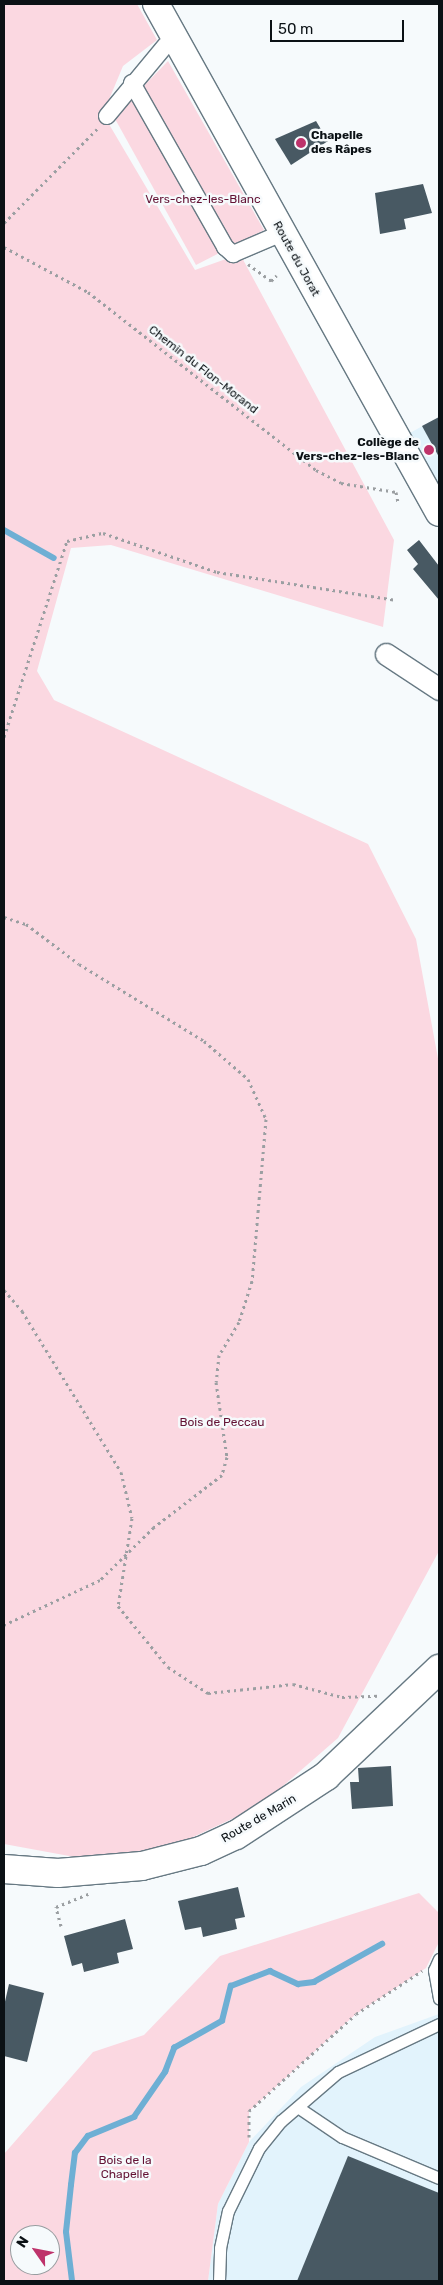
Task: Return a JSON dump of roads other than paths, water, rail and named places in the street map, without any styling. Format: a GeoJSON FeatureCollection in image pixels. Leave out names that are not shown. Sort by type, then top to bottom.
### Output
{"type":"FeatureCollection","features":[{"type":"Feature","properties":{"kind":"main road","name":"Route de Marin"},"geometry":{"type":"LineString","coordinates":[[4,1869],[58,1873],[142,1866],[201,1851],[236,1835],[326,1776],[439,1668]]}},
{"type":"Feature","properties":{"kind":"street","name":"Route du Jorat"},"geometry":{"type":"LineString","coordinates":[[162,7],[282,233],[439,513]]}},
{"type":"Feature","properties":{"kind":"street"},"geometry":{"type":"LineString","coordinates":[[107,116],[132,83],[166,45]]}},
{"type":"Feature","properties":{"kind":"street"},"geometry":{"type":"LineString","coordinates":[[132,83],[225,246],[233,254],[282,233]]}},
{"type":"Feature","properties":{"kind":"street"},"geometry":{"type":"LineString","coordinates":[[386,654],[439,689]]}},
{"type":"Feature","properties":{"kind":"lane"},"geometry":{"type":"LineString","coordinates":[[439,1959],[434,1970],[439,1999]]}},
{"type":"Feature","properties":{"kind":"lane"},"geometry":{"type":"LineString","coordinates":[[220,2281],[220,2248],[228,2210],[244,2175],[281,2121],[299,2108],[338,2072],[439,2024]]}},
{"type":"Feature","properties":{"kind":"lane"},"geometry":{"type":"LineString","coordinates":[[299,2108],[342,2137],[439,2178]]}},
{"type":"Feature","properties":{"kind":"waterway"},"geometry":{"type":"LineString","coordinates":[[4,530],[54,558]]}},
{"type":"Feature","properties":{"kind":"waterway"},"geometry":{"type":"LineString","coordinates":[[72,2281],[66,2232],[71,2185],[75,2153],[88,2136],[134,2117],[165,2072],[174,2048],[222,2021],[231,1986],[270,1971],[298,1984],[314,1982],[382,1944]]}},
{"type":"Feature","properties":{"kind":"place","name":"Chapelle des Râpes"},"geometry":{"type":"Point","coordinates":[301,143]}},
{"type":"Feature","properties":{"kind":"place","name":"Collège de Vers-chez-les-Blanc"},"geometry":{"type":"Point","coordinates":[429,450]}},
{"type":"Feature","properties":{"kind":"park label","name":"Vers-chez-les-Blanc"},"geometry":{"type":"Point","coordinates":[203,200]}},
{"type":"Feature","properties":{"kind":"park label","name":"Bois de Peccau"},"geometry":{"type":"Point","coordinates":[222,1423]}},
{"type":"Feature","properties":{"kind":"park label","name":"Bois de la Chapelle"},"geometry":{"type":"Point","coordinates":[125,2168]}}]}
